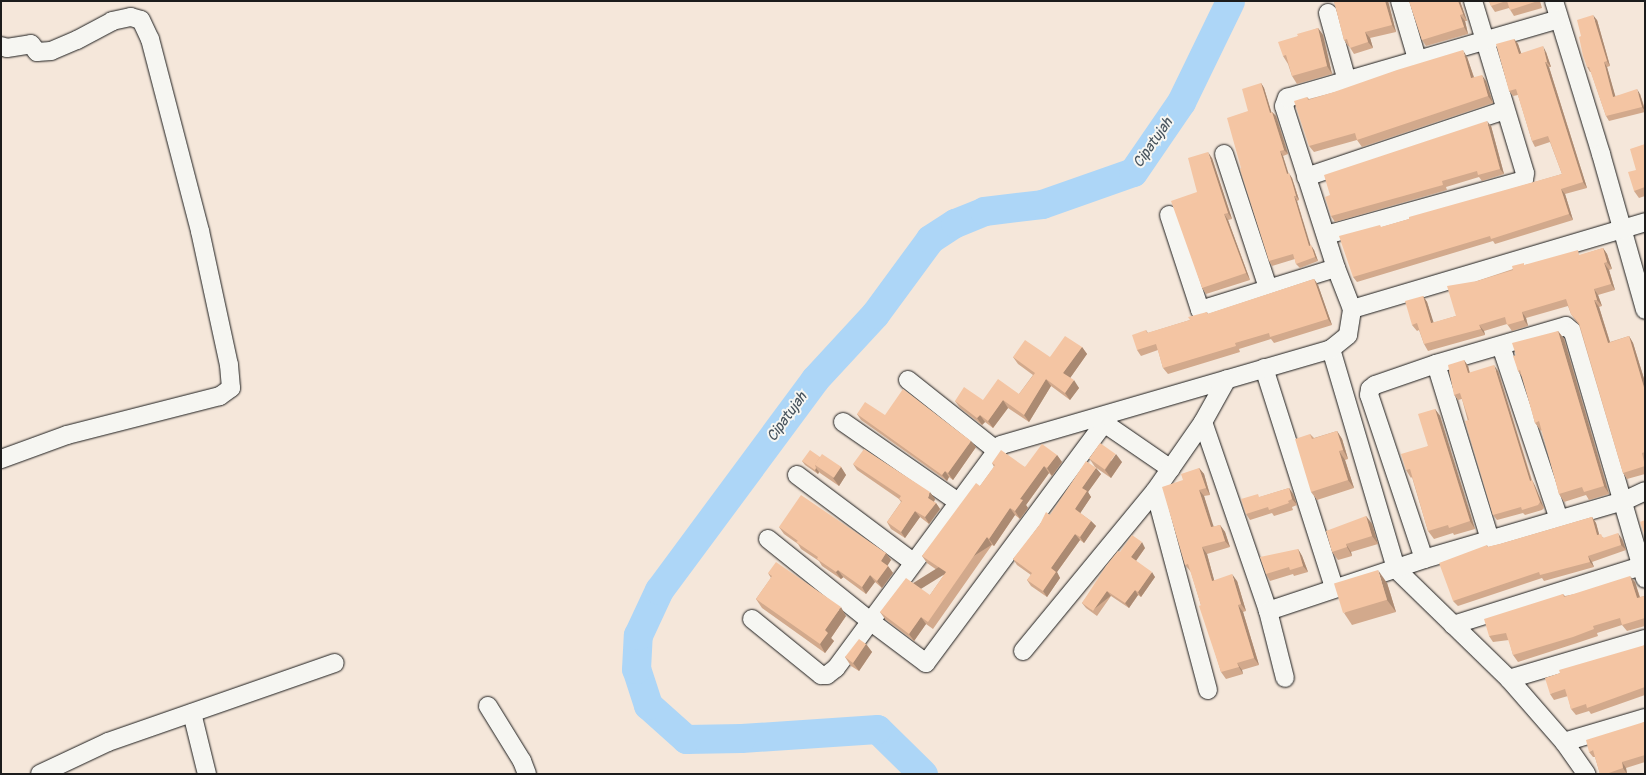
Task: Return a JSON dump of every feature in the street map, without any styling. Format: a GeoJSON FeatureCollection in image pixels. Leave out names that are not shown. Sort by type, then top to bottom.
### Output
{"type":"FeatureCollection","features":[{"type":"Feature","properties":{"kind":"street"},"geometry":{"type":"LineString","coordinates":[[1400,1],[1418,62]]}},
{"type":"Feature","properties":{"kind":"street"},"geometry":{"type":"LineString","coordinates":[[1326,235],[1524,180],[1525,173],[1473,1]]}},
{"type":"Feature","properties":{"kind":"street"},"geometry":{"type":"LineString","coordinates":[[1554,1],[1601,154],[1620,228],[1645,310]]}},
{"type":"Feature","properties":{"kind":"street"},"geometry":{"type":"LineString","coordinates":[[1328,14],[1348,80]]}},
{"type":"Feature","properties":{"kind":"street"},"geometry":{"type":"LineString","coordinates":[[1,46],[7,48],[32,44],[37,52],[51,51],[77,40],[112,21],[131,16],[141,20],[150,39],[200,232],[229,365],[231,388],[220,396],[67,435],[1,460]]}},
{"type":"Feature","properties":{"kind":"street"},"geometry":{"type":"LineString","coordinates":[[752,619],[824,676],[836,668],[996,450],[1015,440],[1108,419],[1164,396],[1331,349],[1348,336],[1352,309],[1336,268],[1306,177],[1284,106],[1285,100],[1290,96],[1418,62],[1559,20]]}},
{"type":"Feature","properties":{"kind":"street"},"geometry":{"type":"LineString","coordinates":[[1306,177],[1505,110]]}},
{"type":"Feature","properties":{"kind":"street"},"geometry":{"type":"LineString","coordinates":[[1224,154],[1268,288]]}},
{"type":"Feature","properties":{"kind":"street"},"geometry":{"type":"LineString","coordinates":[[1169,215],[1200,310],[1336,268]]}},
{"type":"Feature","properties":{"kind":"street"},"geometry":{"type":"LineString","coordinates":[[1352,309],[1645,222]]}},
{"type":"Feature","properties":{"kind":"street"},"geometry":{"type":"LineString","coordinates":[[1424,559],[1369,392],[1374,385],[1436,364],[1563,326],[1572,329],[1624,501],[1643,573],[1453,625]]}},
{"type":"Feature","properties":{"kind":"street"},"geometry":{"type":"LineString","coordinates":[[1501,346],[1559,519]]}},
{"type":"Feature","properties":{"kind":"street"},"geometry":{"type":"LineString","coordinates":[[1331,349],[1396,569],[1509,680],[1564,742],[1586,774]]}},
{"type":"Feature","properties":{"kind":"street"},"geometry":{"type":"LineString","coordinates":[[1436,364],[1490,540]]}},
{"type":"Feature","properties":{"kind":"street"},"geometry":{"type":"LineString","coordinates":[[1264,368],[1334,588]]}},
{"type":"Feature","properties":{"kind":"street"},"geometry":{"type":"LineString","coordinates":[[1023,651],[1155,491],[1203,422],[1227,379]]}},
{"type":"Feature","properties":{"kind":"street"},"geometry":{"type":"LineString","coordinates":[[908,380],[996,450]]}},
{"type":"Feature","properties":{"kind":"street"},"geometry":{"type":"LineString","coordinates":[[1108,419],[1171,469]]}},
{"type":"Feature","properties":{"kind":"street"},"geometry":{"type":"LineString","coordinates":[[768,539],[870,621],[926,663],[1108,419]]}},
{"type":"Feature","properties":{"kind":"street"},"geometry":{"type":"LineString","coordinates":[[843,422],[958,502]]}},
{"type":"Feature","properties":{"kind":"street"},"geometry":{"type":"LineString","coordinates":[[1203,422],[1268,611],[1285,678]]}},
{"type":"Feature","properties":{"kind":"street"},"geometry":{"type":"LineString","coordinates":[[797,475],[913,562]]}},
{"type":"Feature","properties":{"kind":"street"},"geometry":{"type":"LineString","coordinates":[[1155,491],[1208,690]]}},
{"type":"Feature","properties":{"kind":"street"},"geometry":{"type":"LineString","coordinates":[[1268,611],[1424,559],[1624,501],[1645,491]]}},
{"type":"Feature","properties":{"kind":"street"},"geometry":{"type":"LineString","coordinates":[[1509,680],[1645,639]]}},
{"type":"Feature","properties":{"kind":"street"},"geometry":{"type":"LineString","coordinates":[[40,774],[108,742],[335,663]]}},
{"type":"Feature","properties":{"kind":"street"},"geometry":{"type":"LineString","coordinates":[[488,706],[522,760],[527,774]]}},
{"type":"Feature","properties":{"kind":"street"},"geometry":{"type":"LineString","coordinates":[[192,712],[207,774]]}},
{"type":"Feature","properties":{"kind":"street"},"geometry":{"type":"LineString","coordinates":[[1564,742],[1645,718]]}},
{"type":"Feature","properties":{"kind":"building"},"geometry":{"type":"Polygon","coordinates":[[[1334,1],[1385,1],[1392,25],[1365,32],[1368,42],[1350,48],[1347,39],[1344,40],[1334,1]]]}},
{"type":"Feature","properties":{"kind":"building"},"geometry":{"type":"Polygon","coordinates":[[[1409,1],[1458,1],[1463,14],[1460,15],[1464,27],[1422,40],[1409,1]]]}},
{"type":"Feature","properties":{"kind":"building"},"geometry":{"type":"Polygon","coordinates":[[[1489,1],[1506,1],[1491,6],[1489,1]]]}},
{"type":"Feature","properties":{"kind":"building"},"geometry":{"type":"Polygon","coordinates":[[[1507,1],[1538,1],[1510,10],[1507,1]]]}},
{"type":"Feature","properties":{"kind":"building"},"geometry":{"type":"Polygon","coordinates":[[[1593,15],[1607,61],[1604,62],[1613,97],[1637,89],[1642,107],[1606,116],[1589,67],[1587,67],[1583,56],[1579,37],[1581,36],[1577,20],[1593,15]]]}},
{"type":"Feature","properties":{"kind":"building"},"geometry":{"type":"Polygon","coordinates":[[[1318,28],[1327,66],[1292,76],[1286,55],[1283,56],[1278,42],[1318,28]]]}},
{"type":"Feature","properties":{"kind":"building"},"geometry":{"type":"Polygon","coordinates":[[[1514,39],[1519,54],[1543,46],[1547,62],[1545,62],[1583,182],[1561,189],[1569,214],[1491,239],[1490,236],[1353,277],[1339,236],[1380,225],[1381,227],[1409,219],[1409,217],[1562,174],[1548,136],[1532,141],[1516,89],[1509,91],[1496,44],[1514,39]]]}},
{"type":"Feature","properties":{"kind":"building"},"geometry":{"type":"Polygon","coordinates":[[[1463,50],[1471,78],[1482,75],[1488,96],[1357,140],[1355,133],[1309,146],[1294,101],[1307,97],[1308,100],[1463,50]]]}},
{"type":"Feature","properties":{"kind":"building"},"geometry":{"type":"Polygon","coordinates":[[[1261,83],[1284,150],[1280,151],[1287,174],[1289,173],[1292,182],[1296,196],[1294,196],[1309,246],[1311,245],[1315,257],[1296,264],[1293,254],[1269,261],[1240,169],[1227,118],[1248,111],[1242,89],[1261,83]]]}},
{"type":"Feature","properties":{"kind":"building"},"geometry":{"type":"Polygon","coordinates":[[[1487,121],[1500,169],[1478,175],[1477,171],[1442,181],[1443,185],[1331,216],[1325,197],[1330,195],[1324,175],[1487,121]]]}},
{"type":"Feature","properties":{"kind":"building"},"geometry":{"type":"Polygon","coordinates":[[[1645,144],[1645,187],[1634,191],[1628,172],[1636,170],[1630,149],[1645,144]]]}},
{"type":"Feature","properties":{"kind":"building"},"geometry":{"type":"Polygon","coordinates":[[[1208,152],[1228,213],[1224,214],[1246,273],[1202,288],[1171,201],[1197,192],[1188,158],[1208,152]]]}},
{"type":"Feature","properties":{"kind":"building"},"geometry":{"type":"Polygon","coordinates":[[[1603,248],[1607,262],[1604,263],[1611,284],[1594,289],[1597,300],[1594,300],[1608,343],[1629,336],[1645,391],[1645,452],[1642,453],[1645,466],[1623,473],[1579,323],[1571,314],[1566,299],[1522,312],[1524,320],[1507,325],[1505,317],[1479,325],[1481,329],[1424,344],[1417,323],[1412,325],[1405,301],[1423,296],[1431,323],[1456,316],[1447,286],[1477,281],[1513,270],[1512,266],[1524,263],[1524,265],[1578,250],[1579,255],[1603,248]]]}},
{"type":"Feature","properties":{"kind":"building"},"geometry":{"type":"Polygon","coordinates":[[[1314,279],[1328,319],[1270,337],[1269,333],[1235,343],[1236,346],[1163,368],[1156,344],[1137,350],[1132,335],[1146,330],[1147,333],[1190,320],[1188,317],[1207,312],[1207,314],[1314,279]]]}},
{"type":"Feature","properties":{"kind":"building"},"geometry":{"type":"Polygon","coordinates":[[[1558,331],[1604,486],[1584,492],[1582,487],[1559,494],[1539,421],[1535,423],[1520,370],[1518,371],[1513,356],[1516,355],[1512,343],[1558,331]]]}},
{"type":"Feature","properties":{"kind":"building"},"geometry":{"type":"Polygon","coordinates":[[[1065,336],[1082,347],[1063,373],[1074,380],[1065,393],[1046,379],[1024,415],[1003,400],[988,421],[980,415],[977,418],[955,401],[964,387],[983,400],[998,379],[1019,394],[1035,373],[1013,357],[1025,340],[1050,357],[1065,336]]]}},
{"type":"Feature","properties":{"kind":"building"},"geometry":{"type":"Polygon","coordinates":[[[1464,360],[1468,373],[1494,365],[1530,481],[1532,480],[1540,502],[1538,505],[1522,510],[1521,507],[1493,515],[1465,421],[1469,420],[1460,393],[1454,395],[1448,365],[1464,360]]]}},
{"type":"Feature","properties":{"kind":"building"},"geometry":{"type":"Polygon","coordinates":[[[903,389],[971,441],[948,473],[945,471],[942,475],[857,414],[865,402],[885,415],[903,389]]]}},
{"type":"Feature","properties":{"kind":"building"},"geometry":{"type":"Polygon","coordinates":[[[1435,409],[1470,521],[1449,528],[1448,525],[1428,531],[1410,469],[1406,470],[1401,454],[1428,446],[1418,414],[1435,409]]]}},
{"type":"Feature","properties":{"kind":"building"},"geometry":{"type":"Polygon","coordinates":[[[1337,431],[1343,450],[1339,451],[1348,480],[1311,492],[1295,439],[1310,434],[1312,439],[1337,431]]]}},
{"type":"Feature","properties":{"kind":"building"},"geometry":{"type":"Polygon","coordinates":[[[1100,443],[1116,454],[1105,469],[1089,459],[1100,443]]]}},
{"type":"Feature","properties":{"kind":"building"},"geometry":{"type":"Polygon","coordinates":[[[1042,444],[1057,455],[1047,468],[1044,466],[1020,499],[1023,500],[1015,511],[1010,508],[989,539],[987,537],[928,622],[921,617],[909,634],[880,612],[906,578],[930,595],[946,572],[922,556],[976,483],[980,486],[995,465],[992,463],[1001,450],[1025,467],[1042,444]]]}},
{"type":"Feature","properties":{"kind":"building"},"geometry":{"type":"Polygon","coordinates":[[[864,449],[930,492],[928,498],[936,503],[925,517],[915,511],[901,532],[887,522],[902,501],[899,499],[901,496],[853,464],[864,449]]]}},
{"type":"Feature","properties":{"kind":"building"},"geometry":{"type":"Polygon","coordinates":[[[810,450],[820,457],[815,465],[815,470],[802,461],[810,450]]]}},
{"type":"Feature","properties":{"kind":"building"},"geometry":{"type":"Polygon","coordinates":[[[822,454],[841,467],[834,478],[815,465],[822,454]]]}},
{"type":"Feature","properties":{"kind":"building"},"geometry":{"type":"Polygon","coordinates":[[[1086,461],[1096,468],[1082,488],[1087,491],[1075,509],[1091,521],[1080,537],[1075,534],[1051,568],[1056,572],[1043,591],[1027,580],[1032,573],[1013,559],[1040,524],[1046,512],[1050,515],[1086,461]]]}},
{"type":"Feature","properties":{"kind":"building"},"geometry":{"type":"Polygon","coordinates":[[[1199,468],[1206,488],[1199,490],[1211,527],[1220,525],[1225,541],[1202,547],[1212,581],[1232,574],[1241,604],[1238,605],[1254,658],[1237,663],[1239,667],[1221,672],[1199,606],[1201,605],[1188,564],[1185,565],[1162,487],[1183,480],[1181,474],[1199,468]]]}},
{"type":"Feature","properties":{"kind":"building"},"geometry":{"type":"Polygon","coordinates":[[[1289,488],[1292,499],[1288,501],[1289,503],[1269,510],[1268,507],[1246,514],[1241,499],[1258,494],[1259,497],[1289,488]]]}},
{"type":"Feature","properties":{"kind":"building"},"geometry":{"type":"Polygon","coordinates":[[[801,495],[886,553],[881,561],[888,566],[877,581],[870,575],[862,587],[838,570],[836,572],[817,559],[818,557],[796,542],[798,541],[779,527],[801,495]]]}},
{"type":"Feature","properties":{"kind":"building"},"geometry":{"type":"Polygon","coordinates":[[[1366,516],[1372,536],[1346,544],[1347,547],[1332,552],[1326,531],[1366,516]]]}},
{"type":"Feature","properties":{"kind":"building"},"geometry":{"type":"Polygon","coordinates":[[[1592,517],[1597,535],[1601,534],[1603,538],[1618,533],[1621,545],[1588,556],[1590,562],[1540,575],[1539,572],[1453,601],[1439,563],[1487,545],[1487,547],[1500,544],[1592,517]]]}},
{"type":"Feature","properties":{"kind":"building"},"geometry":{"type":"Polygon","coordinates":[[[1645,520],[1645,536],[1640,522],[1645,520]]]}},
{"type":"Feature","properties":{"kind":"building"},"geometry":{"type":"Polygon","coordinates":[[[1132,535],[1142,542],[1131,557],[1152,572],[1138,592],[1135,590],[1125,603],[1107,591],[1093,611],[1082,603],[1106,566],[1118,551],[1120,552],[1132,535]]]}},
{"type":"Feature","properties":{"kind":"building"},"geometry":{"type":"Polygon","coordinates":[[[1298,549],[1303,566],[1290,570],[1289,567],[1266,574],[1260,557],[1298,549]]]}},
{"type":"Feature","properties":{"kind":"building"},"geometry":{"type":"Polygon","coordinates":[[[776,562],[841,607],[825,630],[828,633],[820,644],[756,599],[772,576],[768,573],[776,562]]]}},
{"type":"Feature","properties":{"kind":"building"},"geometry":{"type":"Polygon","coordinates":[[[1378,570],[1387,600],[1343,613],[1334,583],[1378,570]]]}},
{"type":"Feature","properties":{"kind":"building"},"geometry":{"type":"Polygon","coordinates":[[[1630,576],[1637,598],[1645,596],[1645,618],[1622,625],[1620,618],[1593,626],[1594,629],[1573,637],[1513,655],[1506,633],[1489,636],[1484,619],[1563,594],[1564,597],[1630,576]]]}},
{"type":"Feature","properties":{"kind":"building"},"geometry":{"type":"Polygon","coordinates":[[[859,639],[866,644],[853,663],[845,657],[859,639]]]}},
{"type":"Feature","properties":{"kind":"building"},"geometry":{"type":"Polygon","coordinates":[[[1645,645],[1645,687],[1587,708],[1586,704],[1571,709],[1565,689],[1550,694],[1545,678],[1560,673],[1559,670],[1645,645]]]}},
{"type":"Feature","properties":{"kind":"building"},"geometry":{"type":"Polygon","coordinates":[[[1645,722],[1645,755],[1622,762],[1623,768],[1606,774],[1600,774],[1593,750],[1589,752],[1586,740],[1645,722]]]}},
{"type":"Feature","properties":{"kind":"waterway","name":"Cipatujah"},"geometry":{"type":"LineString","coordinates":[[923,774],[877,729],[741,738],[686,739],[648,705],[636,669],[638,635],[659,590],[815,379],[875,314],[930,239],[955,223],[984,211],[1042,204],[1133,172],[1181,102],[1230,1]]}}]}
